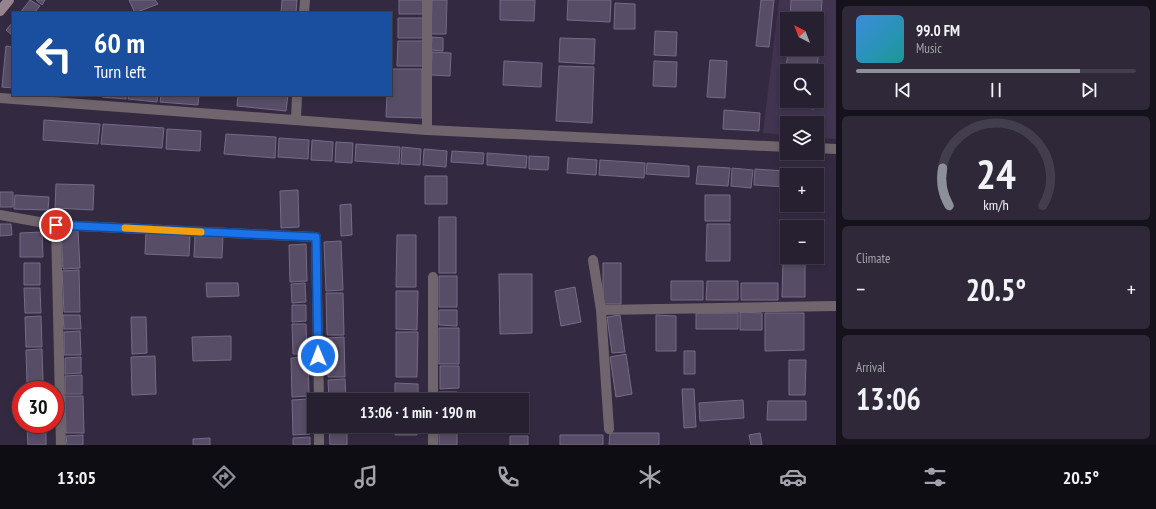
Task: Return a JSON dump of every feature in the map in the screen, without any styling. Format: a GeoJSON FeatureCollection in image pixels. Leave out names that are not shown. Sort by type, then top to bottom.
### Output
{"type":"FeatureCollection","features":[{"type":"Feature","properties":{"kind":"street"},"geometry":{"type":"LineString","coordinates":[[0,11],[9,0]]}},
{"type":"Feature","properties":{"kind":"street"},"geometry":{"type":"LineString","coordinates":[[304,0],[304,12]]}},
{"type":"Feature","properties":{"kind":"street"},"geometry":{"type":"LineString","coordinates":[[427,0],[427,130]]}},
{"type":"Feature","properties":{"kind":"street"},"geometry":{"type":"LineString","coordinates":[[296,120],[297,96]]}},
{"type":"Feature","properties":{"kind":"street"},"geometry":{"type":"LineString","coordinates":[[0,98],[427,130],[780,146]]}},
{"type":"Feature","properties":{"kind":"street"},"geometry":{"type":"LineString","coordinates":[[824,148],[836,149]]}},
{"type":"Feature","properties":{"kind":"street"},"geometry":{"type":"LineString","coordinates":[[0,216],[56,225],[316,237],[319,393]]}},
{"type":"Feature","properties":{"kind":"street"},"geometry":{"type":"LineString","coordinates":[[56,225],[61,445]]}},
{"type":"Feature","properties":{"kind":"street"},"geometry":{"type":"LineString","coordinates":[[593,260],[601,310],[609,429]]}},
{"type":"Feature","properties":{"kind":"street"},"geometry":{"type":"LineString","coordinates":[[433,277],[433,393]]}},
{"type":"Feature","properties":{"kind":"street"},"geometry":{"type":"LineString","coordinates":[[601,310],[836,306]]}},
{"type":"Feature","properties":{"kind":"street"},"geometry":{"type":"LineString","coordinates":[[319,433],[319,445]]}},
{"type":"Feature","properties":{"kind":"street"},"geometry":{"type":"LineString","coordinates":[[433,433],[433,445]]}},
{"type":"Feature","properties":{"kind":"shaded area"},"geometry":{"type":"Polygon","coordinates":[[[779,0],[836,0],[836,139],[824,138],[824,116],[780,116],[780,134],[763,133],[779,0]]]}},
{"type":"Feature","properties":{"kind":"building"},"geometry":{"type":"Polygon","coordinates":[[[30,0],[40,6],[35,12],[21,12],[30,0]]]}},
{"type":"Feature","properties":{"kind":"building"},"geometry":{"type":"Polygon","coordinates":[[[36,0],[45,0],[42,5],[36,0]]]}},
{"type":"Feature","properties":{"kind":"building"},"geometry":{"type":"Polygon","coordinates":[[[129,0],[155,0],[158,4],[138,12],[135,12],[129,0]]]}},
{"type":"Feature","properties":{"kind":"building"},"geometry":{"type":"Polygon","coordinates":[[[282,0],[297,0],[296,12],[281,12],[282,0]]]}},
{"type":"Feature","properties":{"kind":"building"},"geometry":{"type":"Polygon","coordinates":[[[399,0],[424,0],[424,14],[399,14],[399,0]]]}},
{"type":"Feature","properties":{"kind":"building"},"geometry":{"type":"Polygon","coordinates":[[[432,0],[447,0],[446,34],[431,34],[432,0]]]}},
{"type":"Feature","properties":{"kind":"building"},"geometry":{"type":"Polygon","coordinates":[[[500,0],[535,0],[534,21],[500,20],[500,0]]]}},
{"type":"Feature","properties":{"kind":"building"},"geometry":{"type":"Polygon","coordinates":[[[568,0],[611,0],[610,22],[567,20],[568,0]]]}},
{"type":"Feature","properties":{"kind":"building"},"geometry":{"type":"Polygon","coordinates":[[[761,0],[774,0],[769,47],[756,46],[761,0]]]}},
{"type":"Feature","properties":{"kind":"building"},"geometry":{"type":"Polygon","coordinates":[[[791,0],[822,0],[821,12],[790,12],[791,0]]]}},
{"type":"Feature","properties":{"kind":"building"},"geometry":{"type":"Polygon","coordinates":[[[615,3],[635,4],[635,29],[614,29],[615,3]]]}},
{"type":"Feature","properties":{"kind":"building"},"geometry":{"type":"Polygon","coordinates":[[[398,18],[423,18],[423,38],[398,38],[398,18]]]}},
{"type":"Feature","properties":{"kind":"building"},"geometry":{"type":"Polygon","coordinates":[[[12,23],[12,35],[6,30],[12,23]]]}},
{"type":"Feature","properties":{"kind":"building"},"geometry":{"type":"Polygon","coordinates":[[[655,31],[677,32],[676,56],[654,55],[655,31]]]}},
{"type":"Feature","properties":{"kind":"building"},"geometry":{"type":"Polygon","coordinates":[[[432,37],[443,38],[443,51],[431,50],[432,37]]]}},
{"type":"Feature","properties":{"kind":"building"},"geometry":{"type":"Polygon","coordinates":[[[560,38],[595,39],[594,64],[559,62],[560,38]]]}},
{"type":"Feature","properties":{"kind":"building"},"geometry":{"type":"Polygon","coordinates":[[[398,41],[423,41],[423,66],[397,66],[398,41]]]}},
{"type":"Feature","properties":{"kind":"building"},"geometry":{"type":"Polygon","coordinates":[[[6,46],[12,47],[12,88],[2,87],[6,46]]]}},
{"type":"Feature","properties":{"kind":"building"},"geometry":{"type":"Polygon","coordinates":[[[432,52],[451,53],[450,76],[431,75],[432,52]]]}},
{"type":"Feature","properties":{"kind":"building"},"geometry":{"type":"Polygon","coordinates":[[[787,56],[818,56],[817,64],[787,64],[787,56]]]}},
{"type":"Feature","properties":{"kind":"building"},"geometry":{"type":"Polygon","coordinates":[[[710,60],[727,61],[725,98],[707,97],[710,60]]]}},
{"type":"Feature","properties":{"kind":"building"},"geometry":{"type":"Polygon","coordinates":[[[504,61],[542,63],[541,87],[503,85],[504,61]]]}},
{"type":"Feature","properties":{"kind":"building"},"geometry":{"type":"Polygon","coordinates":[[[654,61],[677,62],[676,87],[653,86],[654,61]]]}},
{"type":"Feature","properties":{"kind":"building"},"geometry":{"type":"Polygon","coordinates":[[[559,66],[594,67],[592,123],[556,121],[559,66]]]}},
{"type":"Feature","properties":{"kind":"building"},"geometry":{"type":"Polygon","coordinates":[[[392,69],[422,69],[422,118],[386,117],[387,96],[392,96],[392,69]]]}},
{"type":"Feature","properties":{"kind":"building"},"geometry":{"type":"Polygon","coordinates":[[[126,96],[126,99],[102,97],[126,96]]]}},
{"type":"Feature","properties":{"kind":"building"},"geometry":{"type":"Polygon","coordinates":[[[129,96],[158,96],[157,102],[128,99],[129,96]]]}},
{"type":"Feature","properties":{"kind":"building"},"geometry":{"type":"Polygon","coordinates":[[[161,96],[199,96],[198,105],[160,102],[161,96]]]}},
{"type":"Feature","properties":{"kind":"building"},"geometry":{"type":"Polygon","coordinates":[[[238,96],[288,96],[286,111],[237,106],[238,96]]]}},
{"type":"Feature","properties":{"kind":"building"},"geometry":{"type":"Polygon","coordinates":[[[724,110],[760,113],[759,131],[723,129],[724,110]]]}},
{"type":"Feature","properties":{"kind":"building"},"geometry":{"type":"Polygon","coordinates":[[[44,120],[100,124],[98,144],[43,140],[44,120]]]}},
{"type":"Feature","properties":{"kind":"building"},"geometry":{"type":"Polygon","coordinates":[[[103,124],[164,128],[162,148],[101,144],[103,124]]]}},
{"type":"Feature","properties":{"kind":"building"},"geometry":{"type":"Polygon","coordinates":[[[167,129],[201,131],[200,151],[166,149],[167,129]]]}},
{"type":"Feature","properties":{"kind":"building"},"geometry":{"type":"Polygon","coordinates":[[[226,134],[276,137],[275,158],[224,154],[226,134]]]}},
{"type":"Feature","properties":{"kind":"building"},"geometry":{"type":"Polygon","coordinates":[[[279,138],[309,140],[308,159],[278,157],[279,138]]]}},
{"type":"Feature","properties":{"kind":"building"},"geometry":{"type":"Polygon","coordinates":[[[312,140],[333,142],[332,161],[311,160],[312,140]]]}},
{"type":"Feature","properties":{"kind":"building"},"geometry":{"type":"Polygon","coordinates":[[[336,142],[353,143],[352,163],[335,162],[336,142]]]}},
{"type":"Feature","properties":{"kind":"building"},"geometry":{"type":"Polygon","coordinates":[[[356,144],[400,147],[399,164],[355,161],[356,144]]]}},
{"type":"Feature","properties":{"kind":"building"},"geometry":{"type":"Polygon","coordinates":[[[402,147],[421,149],[420,165],[401,164],[402,147]]]}},
{"type":"Feature","properties":{"kind":"building"},"geometry":{"type":"Polygon","coordinates":[[[424,149],[447,151],[446,167],[423,165],[424,149]]]}},
{"type":"Feature","properties":{"kind":"building"},"geometry":{"type":"Polygon","coordinates":[[[452,151],[484,153],[483,164],[451,162],[452,151]]]}},
{"type":"Feature","properties":{"kind":"building"},"geometry":{"type":"Polygon","coordinates":[[[487,153],[527,156],[526,168],[487,165],[487,153]]]}},
{"type":"Feature","properties":{"kind":"building"},"geometry":{"type":"Polygon","coordinates":[[[529,156],[549,157],[548,170],[529,169],[529,156]]]}},
{"type":"Feature","properties":{"kind":"building"},"geometry":{"type":"Polygon","coordinates":[[[568,158],[597,160],[596,175],[567,173],[568,158]]]}},
{"type":"Feature","properties":{"kind":"building"},"geometry":{"type":"Polygon","coordinates":[[[600,160],[645,163],[644,178],[599,175],[600,160]]]}},
{"type":"Feature","properties":{"kind":"building"},"geometry":{"type":"Polygon","coordinates":[[[647,163],[689,166],[689,177],[646,174],[647,163]]]}},
{"type":"Feature","properties":{"kind":"building"},"geometry":{"type":"Polygon","coordinates":[[[698,166],[730,168],[728,186],[696,184],[698,166]]]}},
{"type":"Feature","properties":{"kind":"building"},"geometry":{"type":"Polygon","coordinates":[[[732,168],[753,170],[751,188],[731,186],[732,168]]]}},
{"type":"Feature","properties":{"kind":"building"},"geometry":{"type":"Polygon","coordinates":[[[755,169],[780,171],[780,187],[754,185],[755,169]]]}},
{"type":"Feature","properties":{"kind":"building"},"geometry":{"type":"Polygon","coordinates":[[[425,176],[447,176],[447,204],[425,204],[425,176]]]}},
{"type":"Feature","properties":{"kind":"building"},"geometry":{"type":"Polygon","coordinates":[[[56,184],[94,185],[93,210],[55,208],[56,184]]]}},
{"type":"Feature","properties":{"kind":"building"},"geometry":{"type":"Polygon","coordinates":[[[298,190],[299,227],[281,228],[280,191],[298,190]]]}},
{"type":"Feature","properties":{"kind":"building"},"geometry":{"type":"Polygon","coordinates":[[[0,192],[13,192],[13,207],[0,207],[0,192]]]}},
{"type":"Feature","properties":{"kind":"building"},"geometry":{"type":"Polygon","coordinates":[[[15,195],[49,197],[48,210],[14,209],[15,195]]]}},
{"type":"Feature","properties":{"kind":"building"},"geometry":{"type":"Polygon","coordinates":[[[705,195],[730,195],[730,221],[705,221],[705,195]]]}},
{"type":"Feature","properties":{"kind":"building"},"geometry":{"type":"Polygon","coordinates":[[[351,204],[352,235],[341,236],[340,205],[351,204]]]}},
{"type":"Feature","properties":{"kind":"building"},"geometry":{"type":"Polygon","coordinates":[[[439,217],[456,217],[456,273],[439,273],[439,217]]]}},
{"type":"Feature","properties":{"kind":"building"},"geometry":{"type":"Polygon","coordinates":[[[0,224],[11,224],[12,235],[0,236],[0,224]]]}},
{"type":"Feature","properties":{"kind":"building"},"geometry":{"type":"Polygon","coordinates":[[[707,224],[730,224],[730,261],[706,261],[707,224]]]}},
{"type":"Feature","properties":{"kind":"building"},"geometry":{"type":"Polygon","coordinates":[[[78,230],[80,268],[63,269],[61,231],[78,230]]]}},
{"type":"Feature","properties":{"kind":"building"},"geometry":{"type":"Polygon","coordinates":[[[42,232],[43,257],[20,257],[20,233],[42,232]]]}},
{"type":"Feature","properties":{"kind":"building"},"geometry":{"type":"Polygon","coordinates":[[[146,233],[190,235],[189,256],[145,254],[146,233]]]}},
{"type":"Feature","properties":{"kind":"building"},"geometry":{"type":"Polygon","coordinates":[[[195,235],[223,236],[222,258],[194,257],[195,235]]]}},
{"type":"Feature","properties":{"kind":"building"},"geometry":{"type":"Polygon","coordinates":[[[397,235],[416,235],[416,287],[396,287],[397,235]]]}},
{"type":"Feature","properties":{"kind":"building"},"geometry":{"type":"Polygon","coordinates":[[[341,241],[343,290],[326,291],[324,242],[341,241]]]}},
{"type":"Feature","properties":{"kind":"building"},"geometry":{"type":"Polygon","coordinates":[[[306,244],[307,281],[290,282],[289,245],[306,244]]]}},
{"type":"Feature","properties":{"kind":"building"},"geometry":{"type":"Polygon","coordinates":[[[24,263],[40,263],[40,285],[24,285],[24,263]]]}},
{"type":"Feature","properties":{"kind":"building"},"geometry":{"type":"Polygon","coordinates":[[[603,263],[621,263],[621,304],[603,304],[603,263]]]}},
{"type":"Feature","properties":{"kind":"building"},"geometry":{"type":"Polygon","coordinates":[[[783,264],[805,264],[805,297],[782,297],[783,264]]]}},
{"type":"Feature","properties":{"kind":"building"},"geometry":{"type":"Polygon","coordinates":[[[79,270],[80,312],[64,312],[62,271],[79,270]]]}},
{"type":"Feature","properties":{"kind":"building"},"geometry":{"type":"Polygon","coordinates":[[[499,274],[532,274],[532,333],[500,334],[499,274]]]}},
{"type":"Feature","properties":{"kind":"building"},"geometry":{"type":"Polygon","coordinates":[[[439,276],[457,276],[457,307],[439,307],[439,276]]]}},
{"type":"Feature","properties":{"kind":"building"},"geometry":{"type":"Polygon","coordinates":[[[671,281],[703,281],[703,300],[671,300],[671,281]]]}},
{"type":"Feature","properties":{"kind":"building"},"geometry":{"type":"Polygon","coordinates":[[[707,281],[738,281],[738,300],[706,300],[707,281]]]}},
{"type":"Feature","properties":{"kind":"building"},"geometry":{"type":"Polygon","coordinates":[[[206,283],[238,283],[239,296],[207,297],[206,283]]]}},
{"type":"Feature","properties":{"kind":"building"},"geometry":{"type":"Polygon","coordinates":[[[305,283],[306,302],[292,303],[291,284],[305,283]]]}},
{"type":"Feature","properties":{"kind":"building"},"geometry":{"type":"Polygon","coordinates":[[[741,283],[778,283],[778,300],[741,300],[741,283]]]}},
{"type":"Feature","properties":{"kind":"building"},"geometry":{"type":"Polygon","coordinates":[[[575,287],[581,322],[561,326],[555,291],[575,287]]]}},
{"type":"Feature","properties":{"kind":"building"},"geometry":{"type":"Polygon","coordinates":[[[24,288],[40,288],[41,313],[25,313],[24,288]]]}},
{"type":"Feature","properties":{"kind":"building"},"geometry":{"type":"Polygon","coordinates":[[[396,291],[418,291],[417,330],[396,329],[396,291]]]}},
{"type":"Feature","properties":{"kind":"building"},"geometry":{"type":"Polygon","coordinates":[[[326,293],[343,293],[344,335],[327,335],[326,293]]]}},
{"type":"Feature","properties":{"kind":"building"},"geometry":{"type":"Polygon","coordinates":[[[292,305],[306,305],[306,321],[292,322],[292,305]]]}},
{"type":"Feature","properties":{"kind":"building"},"geometry":{"type":"Polygon","coordinates":[[[439,310],[457,310],[457,326],[439,325],[439,310]]]}},
{"type":"Feature","properties":{"kind":"building"},"geometry":{"type":"Polygon","coordinates":[[[740,312],[762,313],[762,330],[740,330],[740,312]]]}},
{"type":"Feature","properties":{"kind":"building"},"geometry":{"type":"Polygon","coordinates":[[[696,313],[738,313],[738,329],[696,329],[696,313]]]}},
{"type":"Feature","properties":{"kind":"building"},"geometry":{"type":"Polygon","coordinates":[[[765,313],[804,313],[804,350],[765,351],[765,313]]]}},
{"type":"Feature","properties":{"kind":"building"},"geometry":{"type":"Polygon","coordinates":[[[63,315],[80,315],[81,329],[64,329],[63,315]]]}},
{"type":"Feature","properties":{"kind":"building"},"geometry":{"type":"Polygon","coordinates":[[[620,315],[625,352],[612,353],[607,317],[620,315]]]}},
{"type":"Feature","properties":{"kind":"building"},"geometry":{"type":"Polygon","coordinates":[[[656,315],[676,316],[676,351],[656,351],[656,315]]]}},
{"type":"Feature","properties":{"kind":"building"},"geometry":{"type":"Polygon","coordinates":[[[41,316],[42,347],[26,347],[25,317],[41,316]]]}},
{"type":"Feature","properties":{"kind":"building"},"geometry":{"type":"Polygon","coordinates":[[[131,317],[146,317],[147,353],[132,354],[131,317]]]}},
{"type":"Feature","properties":{"kind":"building"},"geometry":{"type":"Polygon","coordinates":[[[292,324],[306,324],[307,354],[293,354],[292,324]]]}},
{"type":"Feature","properties":{"kind":"building"},"geometry":{"type":"Polygon","coordinates":[[[439,328],[459,328],[459,364],[439,364],[439,328]]]}},
{"type":"Feature","properties":{"kind":"building"},"geometry":{"type":"Polygon","coordinates":[[[80,331],[81,355],[64,355],[64,332],[80,331]]]}},
{"type":"Feature","properties":{"kind":"building"},"geometry":{"type":"Polygon","coordinates":[[[396,332],[418,332],[417,377],[396,377],[396,332]]]}},
{"type":"Feature","properties":{"kind":"building"},"geometry":{"type":"Polygon","coordinates":[[[231,336],[231,360],[193,361],[192,337],[231,336]]]}},
{"type":"Feature","properties":{"kind":"building"},"geometry":{"type":"Polygon","coordinates":[[[344,337],[345,377],[328,377],[327,338],[344,337]]]}},
{"type":"Feature","properties":{"kind":"building"},"geometry":{"type":"Polygon","coordinates":[[[42,349],[43,381],[27,381],[26,350],[42,349]]]}},
{"type":"Feature","properties":{"kind":"building"},"geometry":{"type":"Polygon","coordinates":[[[684,351],[695,351],[695,374],[684,374],[684,351]]]}},
{"type":"Feature","properties":{"kind":"building"},"geometry":{"type":"Polygon","coordinates":[[[626,354],[632,394],[616,397],[610,357],[626,354]]]}},
{"type":"Feature","properties":{"kind":"building"},"geometry":{"type":"Polygon","coordinates":[[[155,356],[156,394],[132,395],[131,357],[155,356]]]}},
{"type":"Feature","properties":{"kind":"building"},"geometry":{"type":"Polygon","coordinates":[[[81,357],[81,373],[65,374],[65,358],[81,357]]]}},
{"type":"Feature","properties":{"kind":"building"},"geometry":{"type":"Polygon","coordinates":[[[308,357],[309,393],[307,393],[307,396],[292,397],[291,358],[308,357]]]}},
{"type":"Feature","properties":{"kind":"building"},"geometry":{"type":"Polygon","coordinates":[[[789,360],[806,360],[805,395],[789,395],[789,360]]]}},
{"type":"Feature","properties":{"kind":"building"},"geometry":{"type":"Polygon","coordinates":[[[440,366],[459,366],[459,388],[440,389],[440,366]]]}},
{"type":"Feature","properties":{"kind":"building"},"geometry":{"type":"Polygon","coordinates":[[[82,375],[82,394],[65,394],[65,376],[82,375]]]}},
{"type":"Feature","properties":{"kind":"building"},"geometry":{"type":"Polygon","coordinates":[[[345,379],[346,393],[329,393],[328,380],[345,379]]]}},
{"type":"Feature","properties":{"kind":"building"},"geometry":{"type":"Polygon","coordinates":[[[395,383],[418,384],[418,393],[395,393],[395,383]]]}},
{"type":"Feature","properties":{"kind":"building"},"geometry":{"type":"Polygon","coordinates":[[[682,389],[694,389],[696,427],[684,428],[682,389]]]}},
{"type":"Feature","properties":{"kind":"building"},"geometry":{"type":"Polygon","coordinates":[[[439,392],[457,392],[457,393],[439,392]]]}},
{"type":"Feature","properties":{"kind":"building"},"geometry":{"type":"Polygon","coordinates":[[[65,396],[83,396],[84,433],[66,433],[65,396]]]}},
{"type":"Feature","properties":{"kind":"building"},"geometry":{"type":"Polygon","coordinates":[[[307,399],[307,433],[310,434],[293,435],[292,400],[307,399]]]}},
{"type":"Feature","properties":{"kind":"building"},"geometry":{"type":"Polygon","coordinates":[[[743,400],[744,418],[700,421],[699,403],[743,400]]]}},
{"type":"Feature","properties":{"kind":"building"},"geometry":{"type":"Polygon","coordinates":[[[768,401],[806,401],[806,420],[767,420],[768,401]]]}},
{"type":"Feature","properties":{"kind":"building"},"geometry":{"type":"Polygon","coordinates":[[[27,433],[46,433],[46,445],[28,445],[27,433]]]}},
{"type":"Feature","properties":{"kind":"building"},"geometry":{"type":"Polygon","coordinates":[[[329,433],[347,433],[347,445],[330,445],[329,433]]]}},
{"type":"Feature","properties":{"kind":"building"},"geometry":{"type":"Polygon","coordinates":[[[395,433],[417,433],[417,435],[395,435],[395,433]]]}},
{"type":"Feature","properties":{"kind":"building"},"geometry":{"type":"Polygon","coordinates":[[[439,433],[457,433],[457,445],[439,445],[439,433]]]}},
{"type":"Feature","properties":{"kind":"building"},"geometry":{"type":"Polygon","coordinates":[[[610,433],[659,433],[659,445],[609,445],[610,433]]]}},
{"type":"Feature","properties":{"kind":"building"},"geometry":{"type":"Polygon","coordinates":[[[760,433],[762,445],[751,445],[749,435],[760,433]]]}},
{"type":"Feature","properties":{"kind":"building"},"geometry":{"type":"Polygon","coordinates":[[[83,435],[83,445],[67,445],[66,436],[83,435]]]}},
{"type":"Feature","properties":{"kind":"building"},"geometry":{"type":"Polygon","coordinates":[[[560,435],[603,435],[603,445],[560,445],[560,435]]]}},
{"type":"Feature","properties":{"kind":"building"},"geometry":{"type":"Polygon","coordinates":[[[510,436],[528,436],[528,445],[510,445],[510,436]]]}},
{"type":"Feature","properties":{"kind":"building"},"geometry":{"type":"Polygon","coordinates":[[[310,437],[310,445],[293,445],[293,438],[310,437]]]}},
{"type":"Feature","properties":{"kind":"building"},"geometry":{"type":"Polygon","coordinates":[[[210,438],[210,445],[193,445],[193,439],[210,438]]]}},
{"type":"Feature","properties":{"kind":"slow traffic"},"geometry":{"type":"LineString","coordinates":[[125,228],[201,232]]}},
{"type":"Feature","properties":{"kind":"route"},"geometry":{"type":"LineString","coordinates":[[56,225],[316,237],[318,356]]}}]}
